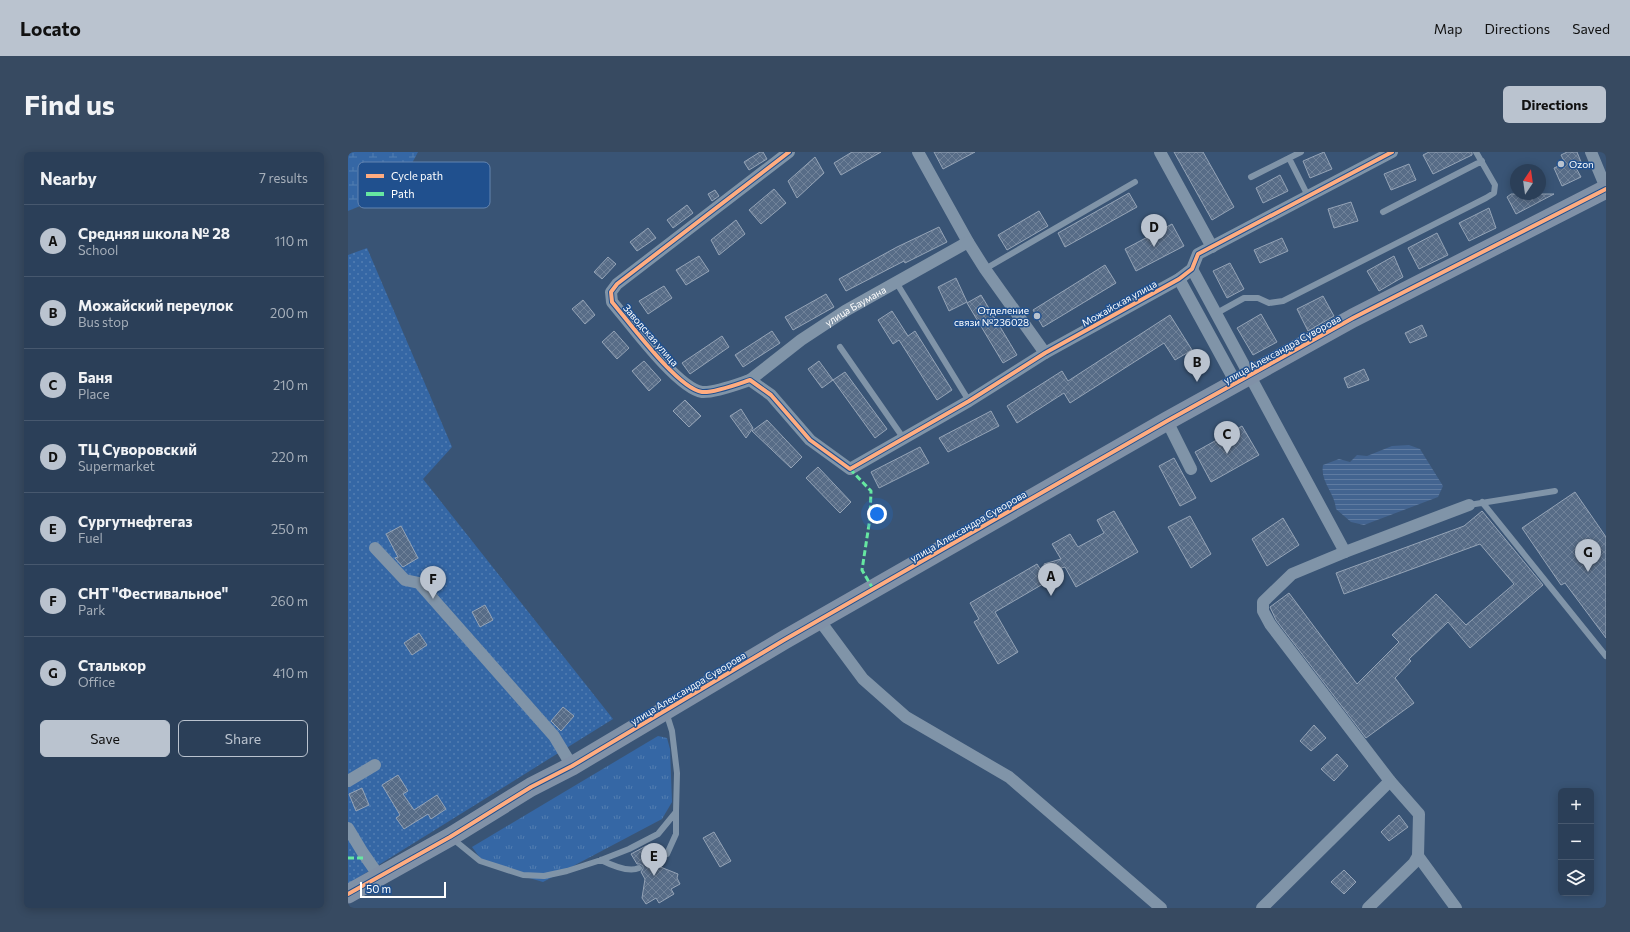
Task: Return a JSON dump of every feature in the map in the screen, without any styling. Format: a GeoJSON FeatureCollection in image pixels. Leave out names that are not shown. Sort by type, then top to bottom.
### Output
{"type":"FeatureCollection","features":[{"type":"Feature","properties":{"kind":"main road","name":"улица Александра Суворова"},"geometry":{"type":"LineString","coordinates":[[348,894],[450,837],[531,787],[572,766],[784,640],[820,621],[1167,420],[1353,318],[1606,188]]}},
{"type":"Feature","properties":{"kind":"street","name":"Заводская улица"},"geometry":{"type":"LineString","coordinates":[[750,380],[724,389],[702,392],[683,382],[660,360],[612,302],[612,292],[617,284],[789,152]]}},
{"type":"Feature","properties":{"kind":"street"},"geometry":{"type":"LineString","coordinates":[[918,152],[968,242],[985,269],[1045,353]]}},
{"type":"Feature","properties":{"kind":"street"},"geometry":{"type":"LineString","coordinates":[[1160,152],[1212,246]]}},
{"type":"Feature","properties":{"kind":"street","name":"Можайская улица"},"geometry":{"type":"LineString","coordinates":[[750,380],[771,395],[810,440],[850,470],[969,401],[1045,353],[1179,279],[1192,270],[1198,254],[1392,152]]}},
{"type":"Feature","properties":{"kind":"street"},"geometry":{"type":"LineString","coordinates":[[1591,152],[1606,188]]}},
{"type":"Feature","properties":{"kind":"street","name":"улица Баумана"},"geometry":{"type":"LineString","coordinates":[[750,380],[801,340],[845,311],[968,242]]}},
{"type":"Feature","properties":{"kind":"street"},"geometry":{"type":"LineString","coordinates":[[1192,270],[1215,314],[1242,379]]}},
{"type":"Feature","properties":{"kind":"street"},"geometry":{"type":"LineString","coordinates":[[1179,279],[1242,379],[1345,552]]}},
{"type":"Feature","properties":{"kind":"street"},"geometry":{"type":"LineString","coordinates":[[1167,420],[1191,469]]}},
{"type":"Feature","properties":{"kind":"street"},"geometry":{"type":"LineString","coordinates":[[1368,908],[1414,863],[1418,856],[1419,814],[1390,780],[1270,624],[1262,611],[1263,602],[1292,574],[1468,504]]}},
{"type":"Feature","properties":{"kind":"street"},"geometry":{"type":"LineString","coordinates":[[375,548],[405,580],[419,583],[554,736],[572,766]]}},
{"type":"Feature","properties":{"kind":"street"},"geometry":{"type":"LineString","coordinates":[[820,621],[863,679],[906,718],[1008,776],[1161,908]]}},
{"type":"Feature","properties":{"kind":"street"},"geometry":{"type":"LineString","coordinates":[[348,782],[374,765]]}},
{"type":"Feature","properties":{"kind":"street"},"geometry":{"type":"LineString","coordinates":[[1262,908],[1390,780]]}},
{"type":"Feature","properties":{"kind":"street"},"geometry":{"type":"LineString","coordinates":[[348,828],[379,876]]}},
{"type":"Feature","properties":{"kind":"street"},"geometry":{"type":"LineString","coordinates":[[1418,856],[1456,908]]}},
{"type":"Feature","properties":{"kind":"lane"},"geometry":{"type":"LineString","coordinates":[[1251,177],[1301,152]]}},
{"type":"Feature","properties":{"kind":"lane"},"geometry":{"type":"LineString","coordinates":[[1215,314],[1244,298],[1258,298],[1269,303],[1283,301],[1486,198],[1494,193],[1495,185],[1476,152]]}},
{"type":"Feature","properties":{"kind":"lane"},"geometry":{"type":"LineString","coordinates":[[1289,158],[1308,196]]}},
{"type":"Feature","properties":{"kind":"lane"},"geometry":{"type":"LineString","coordinates":[[1383,212],[1482,161]]}},
{"type":"Feature","properties":{"kind":"lane"},"geometry":{"type":"LineString","coordinates":[[985,269],[1135,182]]}},
{"type":"Feature","properties":{"kind":"lane"},"geometry":{"type":"LineString","coordinates":[[896,282],[969,401]]}},
{"type":"Feature","properties":{"kind":"lane"},"geometry":{"type":"LineString","coordinates":[[840,347],[904,438]]}},
{"type":"Feature","properties":{"kind":"lane"},"geometry":{"type":"LineString","coordinates":[[1468,504],[1555,491]]}},
{"type":"Feature","properties":{"kind":"lane"},"geometry":{"type":"LineString","coordinates":[[1482,502],[1606,656]]}},
{"type":"Feature","properties":{"kind":"lane"},"geometry":{"type":"LineString","coordinates":[[654,860],[667,854],[676,834],[677,773],[672,730],[666,710]]}},
{"type":"Feature","properties":{"kind":"lane"},"geometry":{"type":"LineString","coordinates":[[450,837],[480,861],[523,875],[544,876],[567,871],[630,849],[658,834],[676,812]]}},
{"type":"Feature","properties":{"kind":"lane"},"geometry":{"type":"LineString","coordinates":[[601,860],[614,866],[634,870],[639,868]]}},
{"type":"Feature","properties":{"kind":"green space"},"geometry":{"type":"Polygon","coordinates":[[[348,152],[418,152],[413,162],[358,162],[358,207],[348,211],[348,152]]]}},
{"type":"Feature","properties":{"kind":"green space"},"geometry":{"type":"Polygon","coordinates":[[[367,248],[452,447],[423,479],[613,719],[348,884],[348,255],[367,248]]]}},
{"type":"Feature","properties":{"kind":"green space"},"geometry":{"type":"Polygon","coordinates":[[[658,736],[667,738],[670,749],[672,802],[662,819],[543,882],[509,872],[483,862],[472,847],[658,736]]]}},
{"type":"Feature","properties":{"kind":"shaded area"},"geometry":{"type":"Polygon","coordinates":[[[1409,445],[1420,449],[1443,486],[1438,497],[1364,525],[1351,522],[1336,509],[1324,477],[1323,465],[1339,459],[1350,462],[1357,455],[1367,456],[1392,446],[1409,445]]]}},
{"type":"Feature","properties":{"kind":"building"},"geometry":{"type":"Polygon","coordinates":[[[760,152],[763,152],[767,159],[749,170],[744,162],[760,152]]]}},
{"type":"Feature","properties":{"kind":"building"},"geometry":{"type":"Polygon","coordinates":[[[852,152],[881,152],[841,175],[834,163],[852,152]]]}},
{"type":"Feature","properties":{"kind":"building"},"geometry":{"type":"Polygon","coordinates":[[[934,152],[975,152],[943,169],[934,152]]]}},
{"type":"Feature","properties":{"kind":"building"},"geometry":{"type":"Polygon","coordinates":[[[1174,152],[1203,152],[1234,207],[1212,220],[1174,152]]]}},
{"type":"Feature","properties":{"kind":"building"},"geometry":{"type":"Polygon","coordinates":[[[1324,152],[1332,169],[1310,178],[1303,161],[1324,152]]]}},
{"type":"Feature","properties":{"kind":"building"},"geometry":{"type":"Polygon","coordinates":[[[1429,152],[1472,152],[1472,155],[1433,174],[1423,155],[1429,152]]]}},
{"type":"Feature","properties":{"kind":"building"},"geometry":{"type":"Polygon","coordinates":[[[1567,152],[1577,152],[1581,162],[1575,166],[1581,177],[1562,186],[1554,168],[1565,163],[1561,155],[1567,152]]]}},
{"type":"Feature","properties":{"kind":"building"},"geometry":{"type":"Polygon","coordinates":[[[815,157],[824,173],[797,198],[788,181],[815,157]]]}},
{"type":"Feature","properties":{"kind":"building"},"geometry":{"type":"Polygon","coordinates":[[[1409,164],[1416,180],[1391,190],[1384,174],[1409,164]]]}},
{"type":"Feature","properties":{"kind":"building"},"geometry":{"type":"Polygon","coordinates":[[[1280,175],[1288,191],[1263,203],[1256,188],[1280,175]]]}},
{"type":"Feature","properties":{"kind":"building"},"geometry":{"type":"Polygon","coordinates":[[[774,189],[786,203],[761,224],[749,210],[774,189]]]}},
{"type":"Feature","properties":{"kind":"building"},"geometry":{"type":"Polygon","coordinates":[[[715,190],[719,196],[712,201],[708,194],[715,190]]]}},
{"type":"Feature","properties":{"kind":"building"},"geometry":{"type":"Polygon","coordinates":[[[1129,193],[1137,207],[1065,247],[1058,233],[1129,193]]]}},
{"type":"Feature","properties":{"kind":"building"},"geometry":{"type":"Polygon","coordinates":[[[1546,194],[1554,194],[1546,198],[1546,194]]]}},
{"type":"Feature","properties":{"kind":"building"},"geometry":{"type":"Polygon","coordinates":[[[1510,195],[1510,200],[1543,200],[1516,214],[1507,197],[1510,195]]]}},
{"type":"Feature","properties":{"kind":"building"},"geometry":{"type":"Polygon","coordinates":[[[1351,202],[1358,221],[1334,228],[1328,209],[1351,202]]]}},
{"type":"Feature","properties":{"kind":"building"},"geometry":{"type":"Polygon","coordinates":[[[687,205],[693,213],[673,228],[667,220],[687,205]]]}},
{"type":"Feature","properties":{"kind":"building"},"geometry":{"type":"Polygon","coordinates":[[[1489,208],[1496,228],[1469,241],[1459,223],[1489,208]]]}},
{"type":"Feature","properties":{"kind":"building"},"geometry":{"type":"Polygon","coordinates":[[[1039,211],[1048,226],[1007,250],[998,235],[1039,211]]]}},
{"type":"Feature","properties":{"kind":"building"},"geometry":{"type":"Polygon","coordinates":[[[736,220],[745,234],[719,255],[711,240],[736,220]]]}},
{"type":"Feature","properties":{"kind":"building"},"geometry":{"type":"Polygon","coordinates":[[[1172,224],[1184,246],[1136,271],[1125,249],[1172,224]]]}},
{"type":"Feature","properties":{"kind":"building"},"geometry":{"type":"Polygon","coordinates":[[[939,227],[947,242],[905,263],[904,261],[846,291],[839,279],[897,247],[939,227]]]}},
{"type":"Feature","properties":{"kind":"building"},"geometry":{"type":"Polygon","coordinates":[[[648,228],[656,238],[637,251],[630,242],[648,228]]]}},
{"type":"Feature","properties":{"kind":"building"},"geometry":{"type":"Polygon","coordinates":[[[1437,233],[1448,255],[1419,269],[1408,248],[1437,233]]]}},
{"type":"Feature","properties":{"kind":"building"},"geometry":{"type":"Polygon","coordinates":[[[1282,238],[1288,251],[1260,263],[1254,250],[1282,238]]]}},
{"type":"Feature","properties":{"kind":"building"},"geometry":{"type":"Polygon","coordinates":[[[699,256],[709,271],[686,285],[676,270],[699,256]]]}},
{"type":"Feature","properties":{"kind":"building"},"geometry":{"type":"Polygon","coordinates":[[[1394,256],[1403,277],[1379,291],[1367,271],[1394,256]]]}},
{"type":"Feature","properties":{"kind":"building"},"geometry":{"type":"Polygon","coordinates":[[[608,257],[616,264],[602,279],[594,272],[608,257]]]}},
{"type":"Feature","properties":{"kind":"building"},"geometry":{"type":"Polygon","coordinates":[[[1230,263],[1244,289],[1227,298],[1213,271],[1230,263]]]}},
{"type":"Feature","properties":{"kind":"building"},"geometry":{"type":"Polygon","coordinates":[[[1105,265],[1116,283],[1043,327],[1033,310],[1105,265]]]}},
{"type":"Feature","properties":{"kind":"building"},"geometry":{"type":"Polygon","coordinates":[[[956,278],[967,302],[949,311],[938,287],[956,278]]]}},
{"type":"Feature","properties":{"kind":"building"},"geometry":{"type":"Polygon","coordinates":[[[664,286],[672,298],[648,314],[639,301],[664,286]]]}},
{"type":"Feature","properties":{"kind":"building"},"geometry":{"type":"Polygon","coordinates":[[[826,294],[834,307],[793,330],[785,317],[826,294]]]}},
{"type":"Feature","properties":{"kind":"building"},"geometry":{"type":"Polygon","coordinates":[[[981,295],[1017,355],[1003,363],[967,303],[981,295]]]}},
{"type":"Feature","properties":{"kind":"building"},"geometry":{"type":"Polygon","coordinates":[[[1323,296],[1334,316],[1308,331],[1297,309],[1323,296]]]}},
{"type":"Feature","properties":{"kind":"building"},"geometry":{"type":"Polygon","coordinates":[[[583,300],[595,315],[585,324],[572,309],[583,300]]]}},
{"type":"Feature","properties":{"kind":"building"},"geometry":{"type":"Polygon","coordinates":[[[892,311],[908,336],[915,331],[952,390],[937,400],[899,340],[893,344],[878,320],[892,311]]]}},
{"type":"Feature","properties":{"kind":"building"},"geometry":{"type":"Polygon","coordinates":[[[1261,314],[1277,342],[1253,355],[1237,328],[1261,314]]]}},
{"type":"Feature","properties":{"kind":"building"},"geometry":{"type":"Polygon","coordinates":[[[1170,315],[1192,350],[1175,360],[1164,343],[1070,403],[1064,393],[1017,423],[1007,406],[1062,371],[1068,381],[1170,315]]]}},
{"type":"Feature","properties":{"kind":"building"},"geometry":{"type":"Polygon","coordinates":[[[1422,325],[1427,336],[1410,343],[1405,333],[1422,325]]]}},
{"type":"Feature","properties":{"kind":"building"},"geometry":{"type":"Polygon","coordinates":[[[614,331],[629,348],[617,359],[602,342],[614,331]]]}},
{"type":"Feature","properties":{"kind":"building"},"geometry":{"type":"Polygon","coordinates":[[[772,331],[780,343],[743,367],[735,355],[772,331]]]}},
{"type":"Feature","properties":{"kind":"building"},"geometry":{"type":"Polygon","coordinates":[[[722,336],[729,347],[690,374],[682,363],[722,336]]]}},
{"type":"Feature","properties":{"kind":"building"},"geometry":{"type":"Polygon","coordinates":[[[644,361],[661,380],[649,391],[632,371],[644,361]]]}},
{"type":"Feature","properties":{"kind":"building"},"geometry":{"type":"Polygon","coordinates":[[[819,361],[833,380],[822,388],[808,369],[819,361]]]}},
{"type":"Feature","properties":{"kind":"building"},"geometry":{"type":"Polygon","coordinates":[[[1364,369],[1369,380],[1348,388],[1344,378],[1364,369]]]}},
{"type":"Feature","properties":{"kind":"building"},"geometry":{"type":"Polygon","coordinates":[[[845,372],[887,429],[875,438],[833,380],[845,372]]]}},
{"type":"Feature","properties":{"kind":"building"},"geometry":{"type":"Polygon","coordinates":[[[685,400],[701,416],[689,427],[673,411],[685,400]]]}},
{"type":"Feature","properties":{"kind":"building"},"geometry":{"type":"Polygon","coordinates":[[[741,409],[753,428],[746,438],[730,416],[741,409]]]}},
{"type":"Feature","properties":{"kind":"building"},"geometry":{"type":"Polygon","coordinates":[[[991,411],[999,426],[948,452],[939,438],[991,411]]]}},
{"type":"Feature","properties":{"kind":"building"},"geometry":{"type":"Polygon","coordinates":[[[767,420],[802,457],[791,468],[752,431],[767,420]]]}},
{"type":"Feature","properties":{"kind":"building"},"geometry":{"type":"Polygon","coordinates":[[[1242,426],[1259,455],[1211,482],[1195,452],[1242,426]]]}},
{"type":"Feature","properties":{"kind":"building"},"geometry":{"type":"Polygon","coordinates":[[[920,447],[929,463],[879,488],[871,472],[920,447]]]}},
{"type":"Feature","properties":{"kind":"building"},"geometry":{"type":"Polygon","coordinates":[[[1174,458],[1196,498],[1180,506],[1159,466],[1174,458]]]}},
{"type":"Feature","properties":{"kind":"building"},"geometry":{"type":"Polygon","coordinates":[[[818,467],[851,502],[840,513],[806,478],[818,467]]]}},
{"type":"Feature","properties":{"kind":"building"},"geometry":{"type":"Polygon","coordinates":[[[1575,492],[1606,537],[1606,638],[1565,583],[1561,585],[1522,528],[1575,492]]]}},
{"type":"Feature","properties":{"kind":"building"},"geometry":{"type":"Polygon","coordinates":[[[1114,511],[1138,552],[1076,587],[1065,567],[1046,572],[1044,564],[1061,559],[1052,544],[1070,534],[1078,547],[1104,533],[1097,520],[1114,511]]]}},
{"type":"Feature","properties":{"kind":"building"},"geometry":{"type":"Polygon","coordinates":[[[1482,511],[1543,585],[1470,648],[1448,622],[1409,659],[1411,661],[1395,678],[1414,703],[1366,738],[1276,620],[1270,607],[1289,593],[1357,684],[1399,642],[1392,635],[1436,594],[1466,625],[1514,584],[1480,544],[1344,594],[1336,573],[1464,526],[1482,511]]]}},
{"type":"Feature","properties":{"kind":"building"},"geometry":{"type":"Polygon","coordinates":[[[1190,516],[1211,554],[1191,568],[1168,527],[1190,516]]]}},
{"type":"Feature","properties":{"kind":"building"},"geometry":{"type":"Polygon","coordinates":[[[1283,518],[1299,545],[1267,566],[1252,539],[1283,518]]]}},
{"type":"Feature","properties":{"kind":"building"},"geometry":{"type":"Polygon","coordinates":[[[401,526],[418,558],[403,567],[395,558],[398,557],[386,534],[401,526]]]}},
{"type":"Feature","properties":{"kind":"building"},"geometry":{"type":"Polygon","coordinates":[[[1037,564],[1048,581],[995,612],[1018,652],[998,664],[974,622],[979,619],[970,603],[1037,564]]]}},
{"type":"Feature","properties":{"kind":"building"},"geometry":{"type":"Polygon","coordinates":[[[485,605],[493,620],[480,627],[472,612],[485,605]]]}},
{"type":"Feature","properties":{"kind":"building"},"geometry":{"type":"Polygon","coordinates":[[[419,633],[427,645],[412,655],[404,643],[419,633]]]}},
{"type":"Feature","properties":{"kind":"building"},"geometry":{"type":"Polygon","coordinates":[[[563,707],[574,716],[561,731],[551,721],[563,707]]]}},
{"type":"Feature","properties":{"kind":"building"},"geometry":{"type":"Polygon","coordinates":[[[1314,725],[1326,738],[1311,751],[1300,741],[1314,725]]]}},
{"type":"Feature","properties":{"kind":"building"},"geometry":{"type":"Polygon","coordinates":[[[1337,754],[1348,766],[1334,781],[1321,769],[1337,754]]]}},
{"type":"Feature","properties":{"kind":"building"},"geometry":{"type":"Polygon","coordinates":[[[398,775],[408,791],[403,794],[414,810],[437,795],[446,809],[431,819],[428,814],[404,829],[396,818],[400,815],[382,785],[398,775]]]}},
{"type":"Feature","properties":{"kind":"building"},"geometry":{"type":"Polygon","coordinates":[[[362,788],[369,805],[356,811],[349,794],[362,788]]]}},
{"type":"Feature","properties":{"kind":"building"},"geometry":{"type":"Polygon","coordinates":[[[1399,815],[1408,827],[1389,841],[1381,832],[1399,815]]]}},
{"type":"Feature","properties":{"kind":"building"},"geometry":{"type":"Polygon","coordinates":[[[714,832],[731,861],[720,867],[703,838],[714,832]]]}},
{"type":"Feature","properties":{"kind":"building"},"geometry":{"type":"Polygon","coordinates":[[[646,846],[652,856],[650,859],[651,863],[678,874],[677,878],[680,884],[671,889],[674,894],[659,903],[656,898],[646,904],[642,898],[645,879],[641,872],[643,866],[637,864],[631,854],[646,846]]]}},
{"type":"Feature","properties":{"kind":"building"},"geometry":{"type":"Polygon","coordinates":[[[1344,870],[1356,882],[1344,894],[1331,882],[1344,870]]]}},
{"type":"Feature","properties":{"kind":"marked path"},"geometry":{"type":"LineString","coordinates":[[850,469],[871,491],[870,518],[862,570],[873,589]]}},
{"type":"Feature","properties":{"kind":"marked path"},"geometry":{"type":"LineString","coordinates":[[348,858],[366,858]]}},
{"type":"Feature","properties":{"kind":"cycle path"},"geometry":{"type":"LineString","coordinates":[[789,152],[617,284],[611,292],[612,302],[667,367],[692,388],[702,392],[707,392],[726,388],[750,380],[771,395],[810,440],[850,469],[969,401],[1045,353],[1179,279],[1192,269],[1198,254],[1392,152]]}},
{"type":"Feature","properties":{"kind":"cycle path"},"geometry":{"type":"LineString","coordinates":[[348,894],[450,837],[531,787],[572,766],[784,640],[1167,421],[1353,318],[1606,189]]}},
{"type":"Feature","properties":{"kind":"place","name":"Ozon"},"geometry":{"type":"Point","coordinates":[1561,164]}},
{"type":"Feature","properties":{"kind":"place","name":"ТЦ Суворовский"},"geometry":{"type":"Point","coordinates":[1154,247]}},
{"type":"Feature","properties":{"kind":"place","name":"Отделение связи №236028"},"geometry":{"type":"Point","coordinates":[1037,316]}},
{"type":"Feature","properties":{"kind":"place","name":"Можайский переулок"},"geometry":{"type":"Point","coordinates":[1197,382]}},
{"type":"Feature","properties":{"kind":"place","name":"Баня"},"geometry":{"type":"Point","coordinates":[1227,454]}},
{"type":"Feature","properties":{"kind":"place","name":"Сталькор"},"geometry":{"type":"Point","coordinates":[1588,572]}},
{"type":"Feature","properties":{"kind":"place","name":"Средняя школа № 28"},"geometry":{"type":"Point","coordinates":[1051,596]}},
{"type":"Feature","properties":{"kind":"place","name":"СНТ \"Фестивальное\""},"geometry":{"type":"Point","coordinates":[433,599]}},
{"type":"Feature","properties":{"kind":"place","name":"Сургутнефтегаз"},"geometry":{"type":"Point","coordinates":[654,876]}}]}
